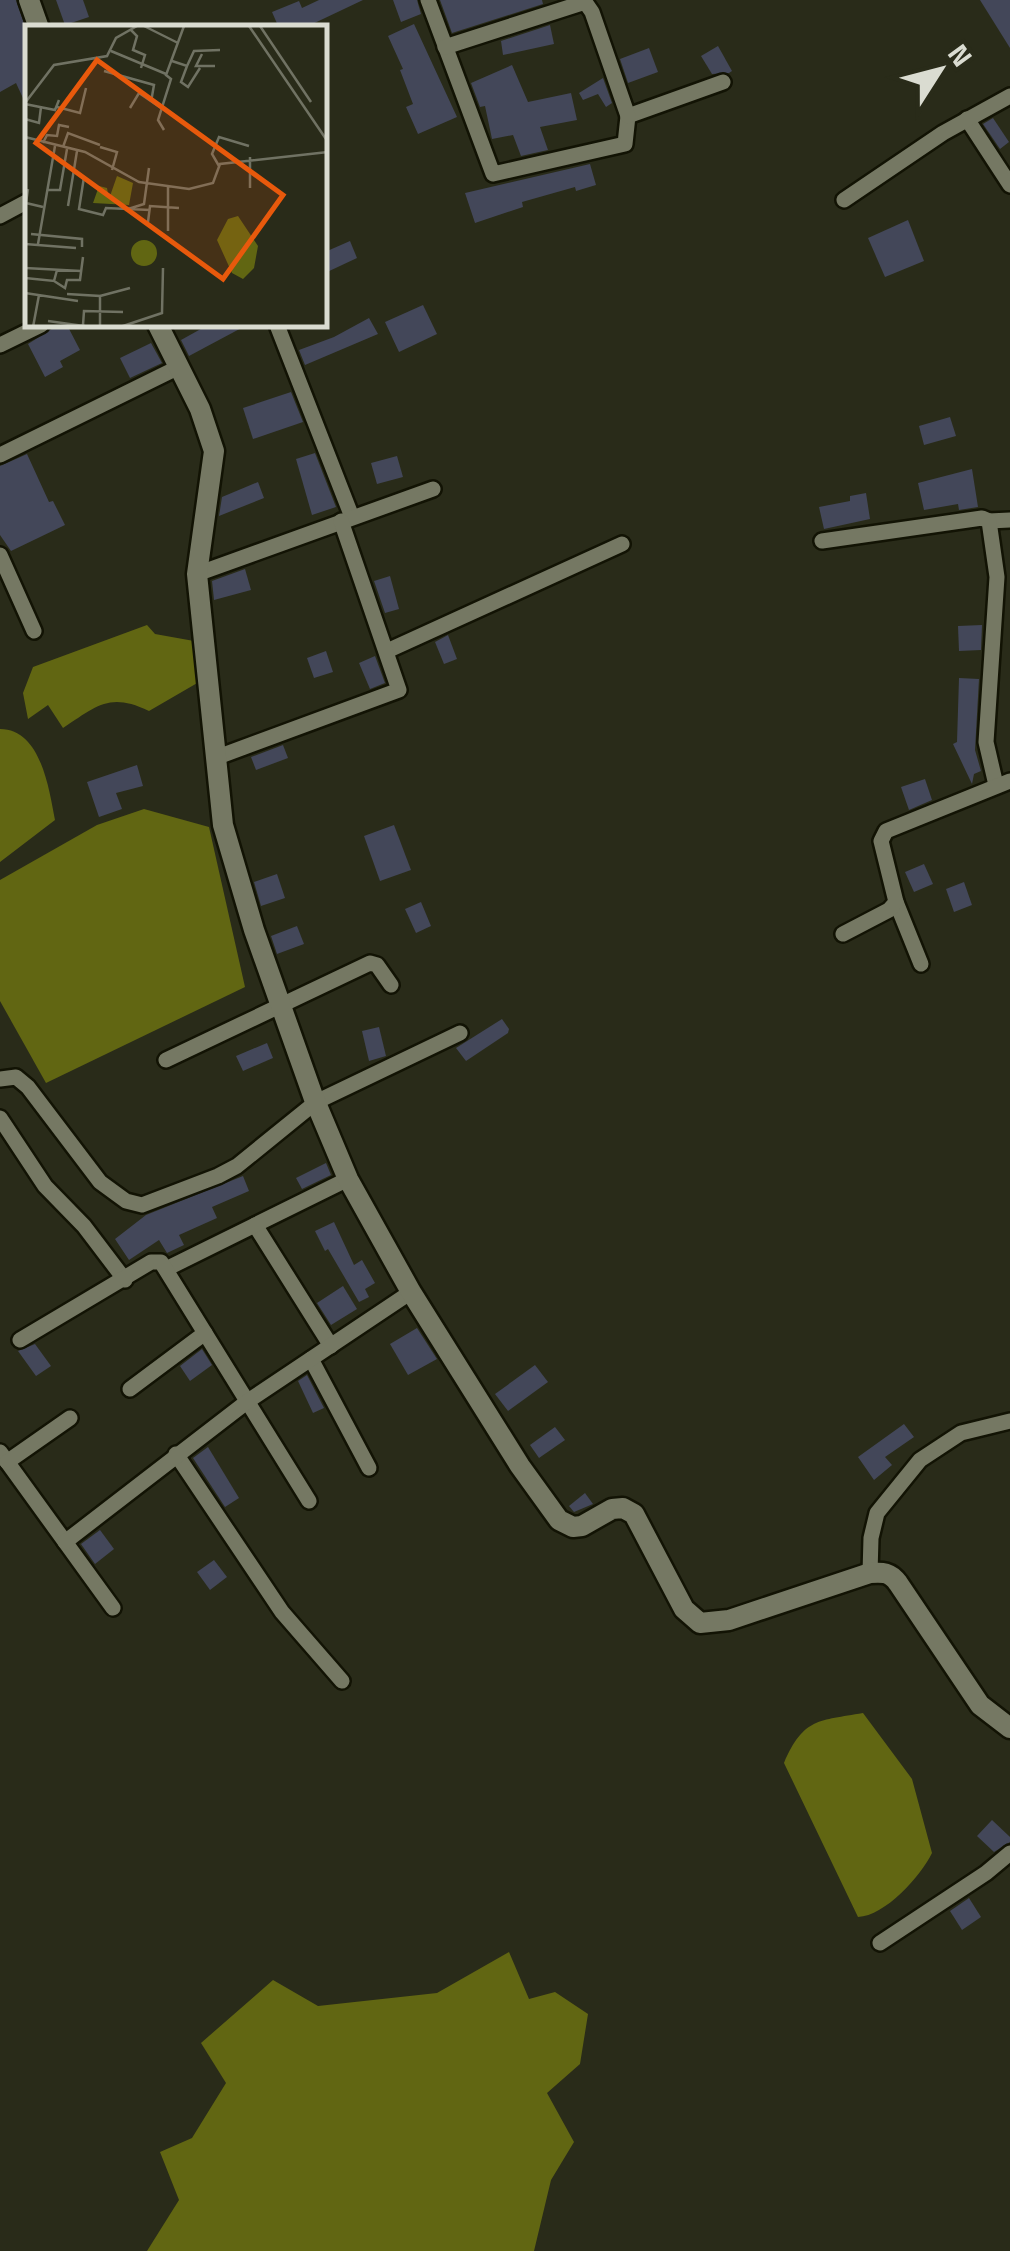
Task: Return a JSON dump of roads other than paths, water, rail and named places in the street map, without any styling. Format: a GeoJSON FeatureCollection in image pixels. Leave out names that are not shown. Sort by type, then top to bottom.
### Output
{"type":"FeatureCollection","features":[{"type":"Feature","properties":{"kind":"street"},"geometry":{"type":"LineString","coordinates":[[29,0],[39,25]]}},
{"type":"Feature","properties":{"kind":"street"},"geometry":{"type":"LineString","coordinates":[[428,0],[490,172],[494,174],[624,144],[628,116],[724,82]]}},
{"type":"Feature","properties":{"kind":"street"},"geometry":{"type":"LineString","coordinates":[[445,47],[585,2],[592,12],[628,116]]}},
{"type":"Feature","properties":{"kind":"street"},"geometry":{"type":"LineString","coordinates":[[844,200],[967,119],[1010,96]]}},
{"type":"Feature","properties":{"kind":"street"},"geometry":{"type":"LineString","coordinates":[[967,119],[1010,184]]}},
{"type":"Feature","properties":{"kind":"street"},"geometry":{"type":"LineString","coordinates":[[0,216],[25,203]]}},
{"type":"Feature","properties":{"kind":"street"},"geometry":{"type":"LineString","coordinates":[[0,345],[35,328]]}},
{"type":"Feature","properties":{"kind":"street"},"geometry":{"type":"LineString","coordinates":[[160,328],[200,409],[214,451],[198,574],[223,825],[279,1004],[316,1102],[348,1179],[411,1292],[520,1466],[559,1520],[572,1527],[582,1526],[612,1509],[623,1508],[634,1514],[684,1609],[700,1624],[729,1620],[870,1572],[892,1575],[980,1706],[1010,1728]]}},
{"type":"Feature","properties":{"kind":"street"},"geometry":{"type":"LineString","coordinates":[[215,758],[399,690],[346,519],[279,328]]}},
{"type":"Feature","properties":{"kind":"street"},"geometry":{"type":"LineString","coordinates":[[0,455],[180,367]]}},
{"type":"Feature","properties":{"kind":"street"},"geometry":{"type":"LineString","coordinates":[[198,574],[434,489]]}},
{"type":"Feature","properties":{"kind":"street"},"geometry":{"type":"LineString","coordinates":[[822,541],[982,518],[1010,520]]}},
{"type":"Feature","properties":{"kind":"street"},"geometry":{"type":"LineString","coordinates":[[920,964],[896,902],[882,835],[1003,783],[986,742],[997,577],[989,521]]}},
{"type":"Feature","properties":{"kind":"street"},"geometry":{"type":"LineString","coordinates":[[388,651],[622,544]]}},
{"type":"Feature","properties":{"kind":"street"},"geometry":{"type":"LineString","coordinates":[[2,566],[34,631]]}},
{"type":"Feature","properties":{"kind":"street"},"geometry":{"type":"LineString","coordinates":[[992,671],[1010,667]]}},
{"type":"Feature","properties":{"kind":"street"},"geometry":{"type":"LineString","coordinates":[[843,934],[889,910],[896,902]]}},
{"type":"Feature","properties":{"kind":"street"},"geometry":{"type":"LineString","coordinates":[[166,1060],[370,963],[377,965],[391,986]]}},
{"type":"Feature","properties":{"kind":"street"},"geometry":{"type":"LineString","coordinates":[[0,1079],[16,1077],[28,1087],[100,1182],[126,1201],[142,1205],[199,1185],[237,1166],[316,1102],[460,1033]]}},
{"type":"Feature","properties":{"kind":"street"},"geometry":{"type":"LineString","coordinates":[[0,1118],[44,1186],[84,1226],[125,1280]]}},
{"type":"Feature","properties":{"kind":"street"},"geometry":{"type":"LineString","coordinates":[[166,1270],[348,1179]]}},
{"type":"Feature","properties":{"kind":"street"},"geometry":{"type":"LineString","coordinates":[[254,1226],[331,1346]]}},
{"type":"Feature","properties":{"kind":"street"},"geometry":{"type":"LineString","coordinates":[[20,1340],[156,1260],[166,1270],[310,1502]]}},
{"type":"Feature","properties":{"kind":"street"},"geometry":{"type":"LineString","coordinates":[[64,1542],[248,1401],[411,1292]]}},
{"type":"Feature","properties":{"kind":"street"},"geometry":{"type":"LineString","coordinates":[[130,1389],[205,1333]]}},
{"type":"Feature","properties":{"kind":"street"},"geometry":{"type":"LineString","coordinates":[[311,1359],[370,1468]]}},
{"type":"Feature","properties":{"kind":"street"},"geometry":{"type":"LineString","coordinates":[[70,1418],[3,1457],[113,1608]]}},
{"type":"Feature","properties":{"kind":"street"},"geometry":{"type":"LineString","coordinates":[[870,1572],[873,1523],[920,1460],[961,1433],[1010,1421]]}},
{"type":"Feature","properties":{"kind":"street"},"geometry":{"type":"LineString","coordinates":[[176,1454],[282,1612],[342,1682]]}},
{"type":"Feature","properties":{"kind":"street"},"geometry":{"type":"LineString","coordinates":[[880,1942],[1010,1853]]}}]}
